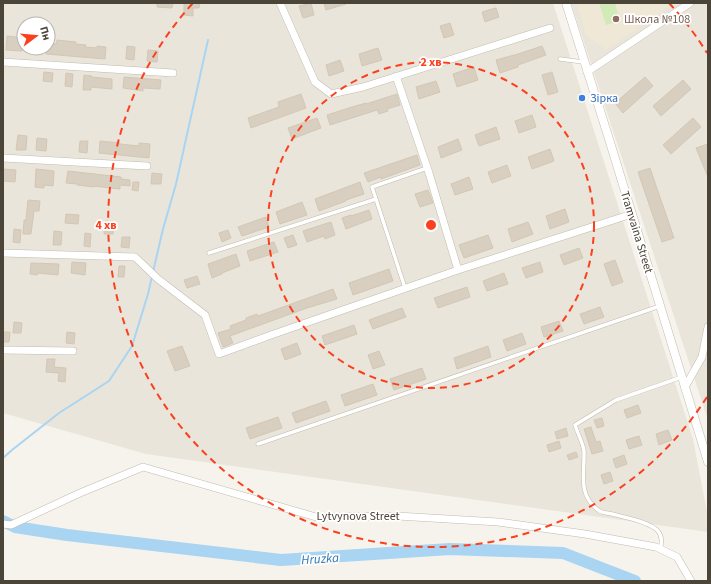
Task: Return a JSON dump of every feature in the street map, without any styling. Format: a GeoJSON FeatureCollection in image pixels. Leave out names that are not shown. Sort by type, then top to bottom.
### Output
{"type":"FeatureCollection","features":[{"type":"Feature","properties":{"kind":"street"},"geometry":{"type":"LineString","coordinates":[[280,3],[315,82],[331,94],[363,87],[550,28]]}},
{"type":"Feature","properties":{"kind":"street","name":"Tramvaina Street"},"geometry":{"type":"LineString","coordinates":[[566,3],[708,462]]}},
{"type":"Feature","properties":{"kind":"street"},"geometry":{"type":"LineString","coordinates":[[587,72],[690,3]]}},
{"type":"Feature","properties":{"kind":"street"},"geometry":{"type":"LineString","coordinates":[[3,62],[173,73]]}},
{"type":"Feature","properties":{"kind":"street"},"geometry":{"type":"LineString","coordinates":[[396,76],[427,168],[458,270]]}},
{"type":"Feature","properties":{"kind":"street"},"geometry":{"type":"LineString","coordinates":[[3,158],[147,166]]}},
{"type":"Feature","properties":{"kind":"street"},"geometry":{"type":"LineString","coordinates":[[3,253],[135,258],[158,279],[205,315],[218,354],[458,270],[632,214]]}},
{"type":"Feature","properties":{"kind":"street"},"geometry":{"type":"LineString","coordinates":[[685,387],[702,357],[708,327]]}},
{"type":"Feature","properties":{"kind":"street"},"geometry":{"type":"LineString","coordinates":[[3,350],[73,352]]}},
{"type":"Feature","properties":{"kind":"street","name":"Lytvynova Street"},"geometry":{"type":"LineString","coordinates":[[3,524],[11,525],[80,493],[143,467],[316,517],[397,516],[498,522],[586,534],[656,547],[677,557],[691,581]]}},
{"type":"Feature","properties":{"kind":"lane"},"geometry":{"type":"LineString","coordinates":[[560,59],[584,62]]}},
{"type":"Feature","properties":{"kind":"lane"},"geometry":{"type":"LineString","coordinates":[[405,288],[372,187],[427,168]]}},
{"type":"Feature","properties":{"kind":"lane"},"geometry":{"type":"LineString","coordinates":[[209,253],[376,198]]}},
{"type":"Feature","properties":{"kind":"lane"},"geometry":{"type":"LineString","coordinates":[[258,444],[660,306]]}},
{"type":"Feature","properties":{"kind":"lane"},"geometry":{"type":"LineString","coordinates":[[660,549],[662,543],[658,532],[646,524],[599,511],[589,502],[584,489],[584,449],[575,425],[616,400],[682,377]]}},
{"type":"Feature","properties":{"kind":"shaded area"},"geometry":{"type":"Polygon","coordinates":[[[3,3],[553,3],[693,439],[708,517],[708,532],[146,454],[3,413],[3,3]]]}},
{"type":"Feature","properties":{"kind":"shaded area"},"geometry":{"type":"Polygon","coordinates":[[[571,3],[708,3],[708,420],[571,3]]]}},
{"type":"Feature","properties":{"kind":"shaded area","name":"Школа №108"},"geometry":{"type":"Polygon","coordinates":[[[577,3],[674,3],[606,50],[586,35],[577,3]]]}},
{"type":"Feature","properties":{"kind":"green space"},"geometry":{"type":"Polygon","coordinates":[[[599,3],[615,3],[620,21],[606,25],[599,3]]]}},
{"type":"Feature","properties":{"kind":"building"},"geometry":{"type":"Polygon","coordinates":[[[157,3],[173,3],[172,8],[157,7],[157,3]]]}},
{"type":"Feature","properties":{"kind":"building"},"geometry":{"type":"Polygon","coordinates":[[[184,3],[200,3],[199,8],[193,8],[193,16],[184,15],[184,3]]]}},
{"type":"Feature","properties":{"kind":"building"},"geometry":{"type":"Polygon","coordinates":[[[311,3],[314,15],[303,18],[299,6],[311,3]]]}},
{"type":"Feature","properties":{"kind":"building"},"geometry":{"type":"Polygon","coordinates":[[[324,3],[346,3],[346,4],[326,10],[324,3]]]}},
{"type":"Feature","properties":{"kind":"building"},"geometry":{"type":"Polygon","coordinates":[[[496,8],[499,17],[485,22],[482,12],[496,8]]]}},
{"type":"Feature","properties":{"kind":"building"},"geometry":{"type":"Polygon","coordinates":[[[450,23],[454,35],[444,38],[440,26],[450,23]]]}},
{"type":"Feature","properties":{"kind":"building"},"geometry":{"type":"Polygon","coordinates":[[[7,36],[16,37],[16,51],[6,50],[7,36]]]}},
{"type":"Feature","properties":{"kind":"building"},"geometry":{"type":"Polygon","coordinates":[[[57,40],[76,42],[76,44],[86,45],[85,47],[106,47],[105,59],[56,55],[57,40]]]}},
{"type":"Feature","properties":{"kind":"building"},"geometry":{"type":"Polygon","coordinates":[[[127,46],[135,47],[134,60],[126,59],[127,46]]]}},
{"type":"Feature","properties":{"kind":"building"},"geometry":{"type":"Polygon","coordinates":[[[542,46],[546,55],[500,73],[496,60],[542,46]]]}},
{"type":"Feature","properties":{"kind":"building"},"geometry":{"type":"Polygon","coordinates":[[[378,48],[382,60],[362,66],[359,54],[378,48]]]}},
{"type":"Feature","properties":{"kind":"building"},"geometry":{"type":"Polygon","coordinates":[[[148,50],[158,51],[157,62],[147,61],[148,50]]]}},
{"type":"Feature","properties":{"kind":"building"},"geometry":{"type":"Polygon","coordinates":[[[340,60],[344,71],[329,76],[326,65],[340,60]]]}},
{"type":"Feature","properties":{"kind":"building"},"geometry":{"type":"Polygon","coordinates":[[[474,67],[478,80],[457,87],[453,74],[474,67]]]}},
{"type":"Feature","properties":{"kind":"building"},"geometry":{"type":"Polygon","coordinates":[[[44,72],[53,73],[52,82],[43,81],[44,72]]]}},
{"type":"Feature","properties":{"kind":"building"},"geometry":{"type":"Polygon","coordinates":[[[552,72],[558,92],[548,95],[542,75],[552,72]]]}},
{"type":"Feature","properties":{"kind":"building"},"geometry":{"type":"Polygon","coordinates":[[[66,73],[73,74],[72,87],[65,86],[66,73]]]}},
{"type":"Feature","properties":{"kind":"building"},"geometry":{"type":"Polygon","coordinates":[[[84,75],[112,79],[112,89],[91,87],[91,90],[83,90],[84,75]]]}},
{"type":"Feature","properties":{"kind":"building"},"geometry":{"type":"Polygon","coordinates":[[[124,77],[161,80],[160,89],[143,88],[143,91],[123,88],[124,77]]]}},
{"type":"Feature","properties":{"kind":"building"},"geometry":{"type":"Polygon","coordinates":[[[645,77],[653,86],[623,113],[615,103],[645,77]]]}},
{"type":"Feature","properties":{"kind":"building"},"geometry":{"type":"Polygon","coordinates":[[[683,80],[691,89],[661,116],[653,106],[683,80]]]}},
{"type":"Feature","properties":{"kind":"building"},"geometry":{"type":"Polygon","coordinates":[[[436,81],[440,92],[419,99],[416,87],[436,81]]]}},
{"type":"Feature","properties":{"kind":"building"},"geometry":{"type":"Polygon","coordinates":[[[301,94],[306,108],[251,128],[248,118],[279,107],[278,102],[301,94]]]}},
{"type":"Feature","properties":{"kind":"building"},"geometry":{"type":"Polygon","coordinates":[[[397,94],[400,105],[387,109],[388,111],[379,114],[377,110],[330,125],[327,115],[397,94]]]}},
{"type":"Feature","properties":{"kind":"building"},"geometry":{"type":"Polygon","coordinates":[[[532,115],[536,127],[519,133],[515,121],[532,115]]]}},
{"type":"Feature","properties":{"kind":"building"},"geometry":{"type":"Polygon","coordinates":[[[317,118],[321,128],[292,139],[288,128],[317,118]]]}},
{"type":"Feature","properties":{"kind":"building"},"geometry":{"type":"Polygon","coordinates":[[[693,118],[701,127],[671,154],[663,145],[693,118]]]}},
{"type":"Feature","properties":{"kind":"building"},"geometry":{"type":"Polygon","coordinates":[[[496,127],[500,139],[479,146],[475,135],[496,127]]]}},
{"type":"Feature","properties":{"kind":"building"},"geometry":{"type":"Polygon","coordinates":[[[18,135],[27,136],[26,150],[16,150],[18,135]]]}},
{"type":"Feature","properties":{"kind":"building"},"geometry":{"type":"Polygon","coordinates":[[[37,138],[47,139],[46,151],[36,150],[37,138]]]}},
{"type":"Feature","properties":{"kind":"building"},"geometry":{"type":"Polygon","coordinates":[[[458,139],[462,150],[441,158],[438,147],[458,139]]]}},
{"type":"Feature","properties":{"kind":"building"},"geometry":{"type":"Polygon","coordinates":[[[80,141],[88,141],[87,153],[79,152],[80,141]]]}},
{"type":"Feature","properties":{"kind":"building"},"geometry":{"type":"Polygon","coordinates":[[[100,141],[139,146],[139,143],[150,144],[149,158],[99,153],[100,141]]]}},
{"type":"Feature","properties":{"kind":"building"},"geometry":{"type":"Polygon","coordinates":[[[708,144],[708,177],[696,148],[708,144]]]}},
{"type":"Feature","properties":{"kind":"building"},"geometry":{"type":"Polygon","coordinates":[[[550,149],[554,161],[532,169],[528,157],[550,149]]]}},
{"type":"Feature","properties":{"kind":"building"},"geometry":{"type":"Polygon","coordinates":[[[417,155],[420,165],[381,179],[381,177],[368,182],[364,173],[417,155]]]}},
{"type":"Feature","properties":{"kind":"building"},"geometry":{"type":"Polygon","coordinates":[[[507,165],[511,176],[492,183],[488,172],[507,165]]]}},
{"type":"Feature","properties":{"kind":"building"},"geometry":{"type":"Polygon","coordinates":[[[650,168],[674,238],[662,242],[638,172],[650,168]]]}},
{"type":"Feature","properties":{"kind":"building"},"geometry":{"type":"Polygon","coordinates":[[[3,169],[16,170],[15,182],[3,181],[3,169]]]}},
{"type":"Feature","properties":{"kind":"building"},"geometry":{"type":"Polygon","coordinates":[[[36,169],[54,171],[53,186],[44,185],[44,188],[35,187],[36,169]]]}},
{"type":"Feature","properties":{"kind":"building"},"geometry":{"type":"Polygon","coordinates":[[[68,171],[121,177],[121,179],[130,180],[130,186],[120,185],[120,189],[66,183],[68,171]]]}},
{"type":"Feature","properties":{"kind":"building"},"geometry":{"type":"Polygon","coordinates":[[[152,173],[162,174],[161,184],[151,184],[152,173]]]}},
{"type":"Feature","properties":{"kind":"building"},"geometry":{"type":"Polygon","coordinates":[[[469,177],[473,189],[455,195],[451,184],[469,177]]]}},
{"type":"Feature","properties":{"kind":"building"},"geometry":{"type":"Polygon","coordinates":[[[133,182],[139,182],[138,191],[132,190],[133,182]]]}},
{"type":"Feature","properties":{"kind":"building"},"geometry":{"type":"Polygon","coordinates":[[[360,182],[364,194],[319,211],[315,199],[360,182]]]}},
{"type":"Feature","properties":{"kind":"building"},"geometry":{"type":"Polygon","coordinates":[[[428,190],[433,203],[420,207],[415,194],[428,190]]]}},
{"type":"Feature","properties":{"kind":"building"},"geometry":{"type":"Polygon","coordinates":[[[28,200],[40,201],[39,211],[34,211],[31,234],[23,234],[24,220],[26,220],[28,200]]]}},
{"type":"Feature","properties":{"kind":"building"},"geometry":{"type":"Polygon","coordinates":[[[302,202],[307,215],[280,224],[276,212],[302,202]]]}},
{"type":"Feature","properties":{"kind":"building"},"geometry":{"type":"Polygon","coordinates":[[[565,209],[569,222],[550,229],[546,216],[565,209]]]}},
{"type":"Feature","properties":{"kind":"building"},"geometry":{"type":"Polygon","coordinates":[[[369,210],[372,219],[346,229],[342,218],[369,210]]]}},
{"type":"Feature","properties":{"kind":"building"},"geometry":{"type":"Polygon","coordinates":[[[66,214],[79,215],[78,224],[65,223],[66,214]]]}},
{"type":"Feature","properties":{"kind":"building"},"geometry":{"type":"Polygon","coordinates":[[[266,217],[269,227],[242,236],[238,227],[266,217]]]}},
{"type":"Feature","properties":{"kind":"building"},"geometry":{"type":"Polygon","coordinates":[[[105,221],[114,222],[113,234],[104,234],[105,221]]]}},
{"type":"Feature","properties":{"kind":"building"},"geometry":{"type":"Polygon","coordinates":[[[331,222],[335,235],[325,239],[324,236],[307,242],[303,231],[331,222]]]}},
{"type":"Feature","properties":{"kind":"building"},"geometry":{"type":"Polygon","coordinates":[[[528,222],[533,234],[512,242],[508,229],[528,222]]]}},
{"type":"Feature","properties":{"kind":"building"},"geometry":{"type":"Polygon","coordinates":[[[14,229],[21,230],[20,243],[13,242],[14,229]]]}},
{"type":"Feature","properties":{"kind":"building"},"geometry":{"type":"Polygon","coordinates":[[[228,230],[231,238],[222,242],[219,233],[228,230]]]}},
{"type":"Feature","properties":{"kind":"building"},"geometry":{"type":"Polygon","coordinates":[[[54,231],[62,232],[61,245],[53,245],[54,231]]]}},
{"type":"Feature","properties":{"kind":"building"},"geometry":{"type":"Polygon","coordinates":[[[85,233],[91,234],[90,247],[84,246],[85,233]]]}},
{"type":"Feature","properties":{"kind":"building"},"geometry":{"type":"Polygon","coordinates":[[[293,235],[297,245],[288,248],[284,238],[293,235]]]}},
{"type":"Feature","properties":{"kind":"building"},"geometry":{"type":"Polygon","coordinates":[[[488,235],[493,248],[464,258],[459,245],[488,235]]]}},
{"type":"Feature","properties":{"kind":"building"},"geometry":{"type":"Polygon","coordinates":[[[122,237],[130,237],[129,248],[121,247],[122,237]]]}},
{"type":"Feature","properties":{"kind":"building"},"geometry":{"type":"Polygon","coordinates":[[[274,242],[278,252],[250,261],[247,251],[274,242]]]}},
{"type":"Feature","properties":{"kind":"building"},"geometry":{"type":"Polygon","coordinates":[[[579,248],[583,258],[564,265],[560,255],[579,248]]]}},
{"type":"Feature","properties":{"kind":"building"},"geometry":{"type":"Polygon","coordinates":[[[236,254],[240,266],[212,278],[208,264],[236,254]]]}},
{"type":"Feature","properties":{"kind":"building"},"geometry":{"type":"Polygon","coordinates":[[[615,260],[623,282],[612,286],[604,264],[615,260]]]}},
{"type":"Feature","properties":{"kind":"building"},"geometry":{"type":"Polygon","coordinates":[[[72,262],[86,263],[85,275],[71,273],[72,262]]]}},
{"type":"Feature","properties":{"kind":"building"},"geometry":{"type":"Polygon","coordinates":[[[540,262],[543,272],[526,278],[522,268],[540,262]]]}},
{"type":"Feature","properties":{"kind":"building"},"geometry":{"type":"Polygon","coordinates":[[[31,263],[59,264],[58,275],[38,273],[37,275],[30,274],[31,263]]]}},
{"type":"Feature","properties":{"kind":"building"},"geometry":{"type":"Polygon","coordinates":[[[119,266],[125,266],[124,277],[118,277],[119,266]]]}},
{"type":"Feature","properties":{"kind":"building"},"geometry":{"type":"Polygon","coordinates":[[[389,269],[393,281],[353,295],[349,283],[389,269]]]}},
{"type":"Feature","properties":{"kind":"building"},"geometry":{"type":"Polygon","coordinates":[[[504,273],[508,284],[487,291],[483,281],[504,273]]]}},
{"type":"Feature","properties":{"kind":"building"},"geometry":{"type":"Polygon","coordinates":[[[197,276],[200,284],[187,288],[184,280],[197,276]]]}},
{"type":"Feature","properties":{"kind":"building"},"geometry":{"type":"Polygon","coordinates":[[[467,287],[470,297],[438,308],[434,298],[467,287]]]}},
{"type":"Feature","properties":{"kind":"building"},"geometry":{"type":"Polygon","coordinates":[[[333,289],[337,299],[307,308],[230,336],[233,343],[223,347],[218,333],[231,329],[230,326],[257,314],[258,316],[333,289]]]}},
{"type":"Feature","properties":{"kind":"building"},"geometry":{"type":"Polygon","coordinates":[[[600,307],[604,317],[584,324],[580,314],[600,307]]]}},
{"type":"Feature","properties":{"kind":"building"},"geometry":{"type":"Polygon","coordinates":[[[402,308],[406,317],[373,329],[369,320],[402,308]]]}},
{"type":"Feature","properties":{"kind":"building"},"geometry":{"type":"Polygon","coordinates":[[[559,321],[563,331],[544,337],[541,327],[559,321]]]}},
{"type":"Feature","properties":{"kind":"building"},"geometry":{"type":"Polygon","coordinates":[[[14,322],[22,323],[21,333],[13,333],[14,322]]]}},
{"type":"Feature","properties":{"kind":"building"},"geometry":{"type":"Polygon","coordinates":[[[354,325],[357,334],[325,345],[322,336],[354,325]]]}},
{"type":"Feature","properties":{"kind":"building"},"geometry":{"type":"Polygon","coordinates":[[[3,332],[10,332],[9,342],[3,342],[3,332]]]}},
{"type":"Feature","properties":{"kind":"building"},"geometry":{"type":"Polygon","coordinates":[[[67,332],[75,333],[74,344],[66,343],[67,332]]]}},
{"type":"Feature","properties":{"kind":"building"},"geometry":{"type":"Polygon","coordinates":[[[522,333],[526,344],[507,351],[503,340],[522,333]]]}},
{"type":"Feature","properties":{"kind":"building"},"geometry":{"type":"Polygon","coordinates":[[[297,343],[301,354],[285,360],[281,349],[297,343]]]}},
{"type":"Feature","properties":{"kind":"building"},"geometry":{"type":"Polygon","coordinates":[[[182,346],[190,366],[175,371],[167,351],[182,346]]]}},
{"type":"Feature","properties":{"kind":"building"},"geometry":{"type":"Polygon","coordinates":[[[488,346],[491,357],[457,369],[454,358],[488,346]]]}},
{"type":"Feature","properties":{"kind":"building"},"geometry":{"type":"Polygon","coordinates":[[[379,351],[385,365],[373,369],[368,355],[379,351]]]}},
{"type":"Feature","properties":{"kind":"building"},"geometry":{"type":"Polygon","coordinates":[[[47,359],[55,359],[54,367],[66,368],[65,382],[58,381],[59,373],[46,372],[47,359]]]}},
{"type":"Feature","properties":{"kind":"building"},"geometry":{"type":"Polygon","coordinates":[[[422,368],[426,379],[394,390],[390,379],[422,368]]]}},
{"type":"Feature","properties":{"kind":"building"},"geometry":{"type":"Polygon","coordinates":[[[373,384],[377,395],[345,406],[341,395],[373,384]]]}},
{"type":"Feature","properties":{"kind":"building"},"geometry":{"type":"Polygon","coordinates":[[[326,401],[330,411],[296,423],[292,413],[326,401]]]}},
{"type":"Feature","properties":{"kind":"building"},"geometry":{"type":"Polygon","coordinates":[[[638,405],[641,413],[627,418],[624,410],[638,405]]]}},
{"type":"Feature","properties":{"kind":"building"},"geometry":{"type":"Polygon","coordinates":[[[278,417],[282,428],[250,439],[246,428],[278,417]]]}},
{"type":"Feature","properties":{"kind":"building"},"geometry":{"type":"Polygon","coordinates":[[[602,418],[604,426],[597,428],[594,420],[602,418]]]}},
{"type":"Feature","properties":{"kind":"building"},"geometry":{"type":"Polygon","coordinates":[[[591,427],[596,442],[600,441],[603,451],[592,454],[584,429],[591,427]]]}},
{"type":"Feature","properties":{"kind":"building"},"geometry":{"type":"Polygon","coordinates":[[[566,428],[568,436],[557,439],[555,432],[566,428]]]}},
{"type":"Feature","properties":{"kind":"building"},"geometry":{"type":"Polygon","coordinates":[[[668,430],[672,440],[659,445],[656,434],[668,430]]]}},
{"type":"Feature","properties":{"kind":"building"},"geometry":{"type":"Polygon","coordinates":[[[639,436],[642,445],[629,449],[626,440],[639,436]]]}},
{"type":"Feature","properties":{"kind":"building"},"geometry":{"type":"Polygon","coordinates":[[[559,441],[561,448],[549,452],[547,445],[559,441]]]}},
{"type":"Feature","properties":{"kind":"building"},"geometry":{"type":"Polygon","coordinates":[[[576,452],[578,457],[569,460],[567,455],[576,452]]]}},
{"type":"Feature","properties":{"kind":"building"},"geometry":{"type":"Polygon","coordinates":[[[624,455],[627,464],[616,468],[613,459],[624,455]]]}},
{"type":"Feature","properties":{"kind":"building"},"geometry":{"type":"Polygon","coordinates":[[[610,472],[613,481],[604,484],[601,475],[610,472]]]}},
{"type":"Feature","properties":{"kind":"waterway"},"geometry":{"type":"LineString","coordinates":[[153,272],[176,184],[208,40]]}},
{"type":"Feature","properties":{"kind":"waterway"},"geometry":{"type":"LineString","coordinates":[[3,458],[59,413],[109,381],[132,346],[152,276]]}},
{"type":"Feature","properties":{"kind":"waterway","name":"Hruzka"},"geometry":{"type":"LineString","coordinates":[[3,521],[15,527],[67,535],[281,560],[450,549],[563,553],[635,581]]}},
{"type":"Feature","properties":{"kind":"place","name":"Школа №108"},"geometry":{"type":"Point","coordinates":[616,19]}},
{"type":"Feature","properties":{"kind":"place","name":"Зірка"},"geometry":{"type":"Point","coordinates":[582,98]}}]}
